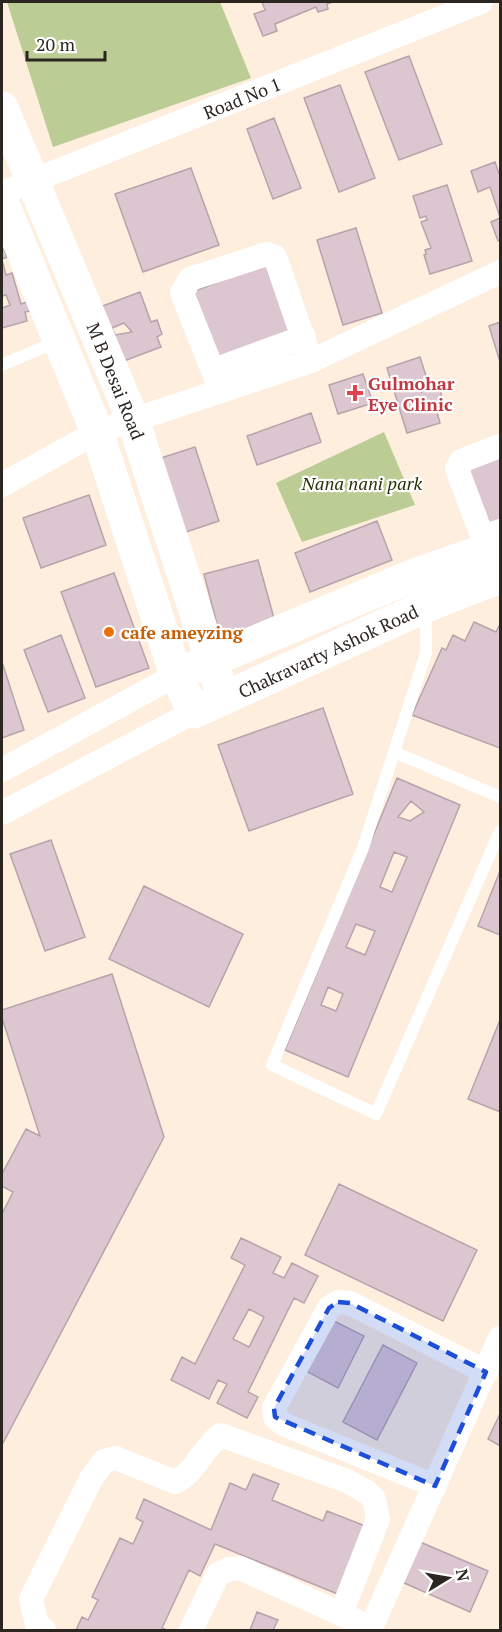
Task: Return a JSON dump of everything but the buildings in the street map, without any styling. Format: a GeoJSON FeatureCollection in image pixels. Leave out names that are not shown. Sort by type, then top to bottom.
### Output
{"type":"FeatureCollection","features":[{"type":"Feature","properties":{"kind":"main road","name":"M B Desai Road"},"geometry":{"type":"LineString","coordinates":[[2,108],[133,420],[224,699]]}},
{"type":"Feature","properties":{"kind":"main road","name":"M B Desai Road"},"geometry":{"type":"LineString","coordinates":[[2,201],[97,432],[176,675]]}},
{"type":"Feature","properties":{"kind":"main road","name":"Chakravarty Ashok Road"},"geometry":{"type":"LineString","coordinates":[[176,675],[417,574],[501,545]]}},
{"type":"Feature","properties":{"kind":"main road","name":"Chakravarty Ashok Road"},"geometry":{"type":"LineString","coordinates":[[194,712],[426,606],[501,577]]}},
{"type":"Feature","properties":{"kind":"main road"},"geometry":{"type":"LineString","coordinates":[[176,675],[194,712]]}},
{"type":"Feature","properties":{"kind":"street","name":"Road No 1"},"geometry":{"type":"LineString","coordinates":[[2,193],[33,182],[427,12],[481,2]]}},
{"type":"Feature","properties":{"kind":"street"},"geometry":{"type":"LineString","coordinates":[[218,380],[182,293],[190,279],[267,254],[275,257],[311,361]]}},
{"type":"Feature","properties":{"kind":"street"},"geometry":{"type":"LineString","coordinates":[[218,380],[311,361],[501,272]]}},
{"type":"Feature","properties":{"kind":"street"},"geometry":{"type":"LineString","coordinates":[[2,484],[97,432],[133,420],[304,337]]}},
{"type":"Feature","properties":{"kind":"street"},"geometry":{"type":"LineString","coordinates":[[501,446],[461,461],[457,469],[481,533],[487,536],[501,531]]}},
{"type":"Feature","properties":{"kind":"street","name":"Chakravarty Ashok Road"},"geometry":{"type":"LineString","coordinates":[[2,770],[176,675]]}},
{"type":"Feature","properties":{"kind":"street"},"geometry":{"type":"LineString","coordinates":[[2,813],[194,712]]}},
{"type":"Feature","properties":{"kind":"street"},"geometry":{"type":"LineString","coordinates":[[435,1486],[283,1424],[275,1418],[274,1408],[329,1308],[338,1302],[350,1303],[486,1372]]}},
{"type":"Feature","properties":{"kind":"street"},"geometry":{"type":"LineString","coordinates":[[190,1630],[218,1574],[229,1569],[240,1568],[371,1629],[501,1338]]}},
{"type":"Feature","properties":{"kind":"street"},"geometry":{"type":"LineString","coordinates":[[44,1630],[37,1625],[31,1599],[91,1479],[104,1461],[116,1458],[175,1482],[185,1477],[208,1444],[221,1435],[347,1481],[368,1492],[374,1500],[378,1519],[341,1614]]}},
{"type":"Feature","properties":{"kind":"lane"},"geometry":{"type":"LineString","coordinates":[[2,365],[60,340]]}},
{"type":"Feature","properties":{"kind":"lane"},"geometry":{"type":"LineString","coordinates":[[426,606],[426,653],[363,848],[272,1065],[376,1114],[501,831]]}},
{"type":"Feature","properties":{"kind":"lane"},"geometry":{"type":"LineString","coordinates":[[394,752],[501,797]]}},
{"type":"Feature","properties":{"kind":"highlighted area"},"geometry":{"type":"Polygon","coordinates":[[[338,1302],[350,1303],[486,1372],[435,1486],[275,1417],[274,1408],[329,1308],[338,1302]]]}},
{"type":"Feature","properties":{"kind":"green space"},"geometry":{"type":"Polygon","coordinates":[[[7,2],[220,2],[251,78],[53,147],[7,2]]]}},
{"type":"Feature","properties":{"kind":"green space","name":"Nana nani park"},"geometry":{"type":"Polygon","coordinates":[[[384,432],[415,505],[302,542],[276,483],[384,432]]]}},
{"type":"Feature","properties":{"kind":"place","name":"Gulmohar Eye Clinic"},"geometry":{"type":"Point","coordinates":[355,393]}},
{"type":"Feature","properties":{"kind":"place","name":"cafe ameyzing"},"geometry":{"type":"Point","coordinates":[109,632]}}]}
